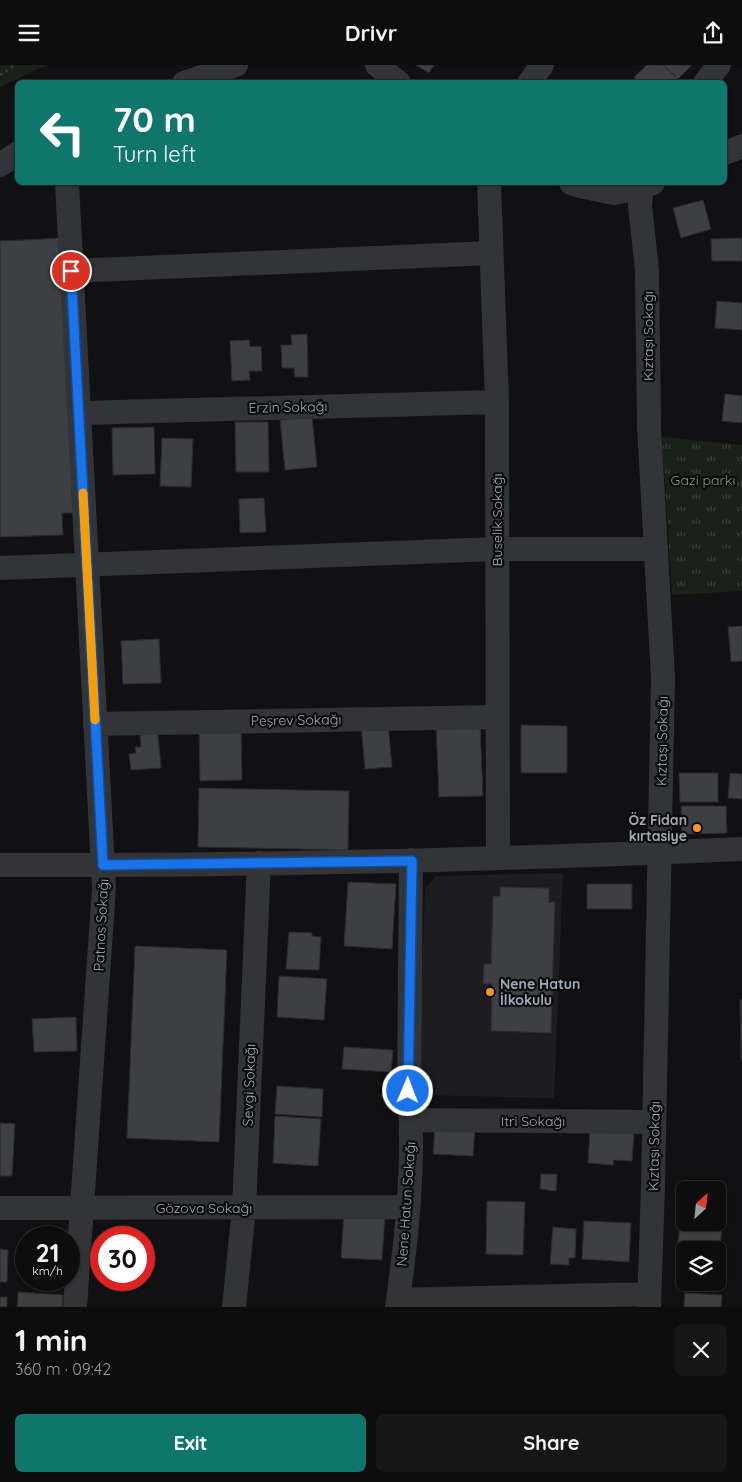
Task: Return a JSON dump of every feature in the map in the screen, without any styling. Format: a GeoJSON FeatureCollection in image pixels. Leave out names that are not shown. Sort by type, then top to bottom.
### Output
{"type":"FeatureCollection","features":[{"type":"Feature","properties":{"kind":"street"},"geometry":{"type":"LineString","coordinates":[[193,80],[236,65]]}},
{"type":"Feature","properties":{"kind":"street"},"geometry":{"type":"LineString","coordinates":[[377,65],[395,80]]}},
{"type":"Feature","properties":{"kind":"street"},"geometry":{"type":"LineString","coordinates":[[531,80],[542,65]]}},
{"type":"Feature","properties":{"kind":"street"},"geometry":{"type":"LineString","coordinates":[[708,80],[719,65]]}},
{"type":"Feature","properties":{"kind":"street"},"geometry":{"type":"LineString","coordinates":[[727,152],[742,146]]}},
{"type":"Feature","properties":{"kind":"street"},"geometry":{"type":"LineString","coordinates":[[0,165],[15,155]]}},
{"type":"Feature","properties":{"kind":"street","name":"Patnos Sokağı"},"geometry":{"type":"LineString","coordinates":[[67,185],[104,888],[75,1307]]}},
{"type":"Feature","properties":{"kind":"street","name":"Buselik Sokağı"},"geometry":{"type":"LineString","coordinates":[[489,185],[497,402],[498,858]]}},
{"type":"Feature","properties":{"kind":"street"},"geometry":{"type":"LineString","coordinates":[[577,185],[614,193],[642,185]]}},
{"type":"Feature","properties":{"kind":"street","name":"Kıztaşı Sokağı"},"geometry":{"type":"LineString","coordinates":[[646,185],[640,206],[647,270],[648,426],[663,678],[649,1301]]}},
{"type":"Feature","properties":{"kind":"street"},"geometry":{"type":"LineString","coordinates":[[71,271],[491,253]]}},
{"type":"Feature","properties":{"kind":"street","name":"Erzin Sokağı"},"geometry":{"type":"LineString","coordinates":[[79,413],[497,402]]}},
{"type":"Feature","properties":{"kind":"street"},"geometry":{"type":"LineString","coordinates":[[0,568],[497,549],[656,549]]}},
{"type":"Feature","properties":{"kind":"street","name":"Peşrev Sokağı"},"geometry":{"type":"LineString","coordinates":[[95,724],[497,717]]}},
{"type":"Feature","properties":{"kind":"street"},"geometry":{"type":"LineString","coordinates":[[0,865],[412,861],[742,849]]}},
{"type":"Feature","properties":{"kind":"street","name":"Nene Hatun Sokağı"},"geometry":{"type":"LineString","coordinates":[[398,1304],[405,1251],[411,1120],[408,1091],[412,861]]}},
{"type":"Feature","properties":{"kind":"street","name":"Sevgi Sokağı"},"geometry":{"type":"LineString","coordinates":[[234,1307],[244,1208],[259,863]]}},
{"type":"Feature","properties":{"kind":"street","name":"Itri Sokağı"},"geometry":{"type":"LineString","coordinates":[[411,1120],[654,1122]]}},
{"type":"Feature","properties":{"kind":"street","name":"Gözova Sokağı"},"geometry":{"type":"LineString","coordinates":[[0,1208],[408,1207]]}},
{"type":"Feature","properties":{"kind":"street"},"geometry":{"type":"LineString","coordinates":[[398,1304],[649,1301]]}},
{"type":"Feature","properties":{"kind":"path"},"geometry":{"type":"LineString","coordinates":[[0,75],[15,65]]}},
{"type":"Feature","properties":{"kind":"shaded area","name":"Nene Hatun İlkokulu"},"geometry":{"type":"Polygon","coordinates":[[[563,873],[554,1098],[418,1095],[425,889],[436,876],[563,873]]]}},
{"type":"Feature","properties":{"kind":"green space"},"geometry":{"type":"Polygon","coordinates":[[[0,65],[47,65],[0,87],[0,65]]]}},
{"type":"Feature","properties":{"kind":"green space","name":"Gazi parkı"},"geometry":{"type":"Polygon","coordinates":[[[662,437],[742,445],[742,591],[672,595],[662,437]]]}},
{"type":"Feature","properties":{"kind":"building"},"geometry":{"type":"Polygon","coordinates":[[[416,65],[434,65],[429,73],[416,65]]]}},
{"type":"Feature","properties":{"kind":"building"},"geometry":{"type":"Polygon","coordinates":[[[647,65],[663,65],[678,79],[637,80],[634,77],[647,65]]]}},
{"type":"Feature","properties":{"kind":"building"},"geometry":{"type":"Polygon","coordinates":[[[663,65],[692,65],[678,79],[663,65]]]}},
{"type":"Feature","properties":{"kind":"building"},"geometry":{"type":"Polygon","coordinates":[[[703,200],[711,229],[681,238],[673,208],[703,200]]]}},
{"type":"Feature","properties":{"kind":"building"},"geometry":{"type":"Polygon","coordinates":[[[65,238],[75,513],[62,513],[63,535],[0,537],[0,241],[65,238]]]}},
{"type":"Feature","properties":{"kind":"building"},"geometry":{"type":"Polygon","coordinates":[[[742,238],[742,261],[712,261],[711,239],[742,238]]]}},
{"type":"Feature","properties":{"kind":"building"},"geometry":{"type":"Polygon","coordinates":[[[717,301],[742,303],[742,330],[715,328],[717,301]]]}},
{"type":"Feature","properties":{"kind":"building"},"geometry":{"type":"Polygon","coordinates":[[[307,334],[308,377],[295,377],[294,368],[282,368],[281,345],[292,345],[291,335],[307,334]]]}},
{"type":"Feature","properties":{"kind":"building"},"geometry":{"type":"Polygon","coordinates":[[[249,340],[250,347],[261,346],[262,371],[249,371],[250,380],[232,381],[230,341],[249,340]]]}},
{"type":"Feature","properties":{"kind":"building"},"geometry":{"type":"Polygon","coordinates":[[[725,394],[742,396],[742,423],[722,421],[725,394]]]}},
{"type":"Feature","properties":{"kind":"building"},"geometry":{"type":"Polygon","coordinates":[[[312,417],[317,467],[285,470],[280,420],[312,417]]]}},
{"type":"Feature","properties":{"kind":"building"},"geometry":{"type":"Polygon","coordinates":[[[235,422],[268,422],[269,472],[236,472],[235,422]]]}},
{"type":"Feature","properties":{"kind":"building"},"geometry":{"type":"Polygon","coordinates":[[[154,427],[155,474],[113,475],[112,428],[154,427]]]}},
{"type":"Feature","properties":{"kind":"building"},"geometry":{"type":"Polygon","coordinates":[[[162,438],[193,439],[191,487],[160,486],[162,438]]]}},
{"type":"Feature","properties":{"kind":"building"},"geometry":{"type":"Polygon","coordinates":[[[264,498],[266,532],[240,533],[239,499],[264,498]]]}},
{"type":"Feature","properties":{"kind":"building"},"geometry":{"type":"Polygon","coordinates":[[[742,626],[742,661],[731,662],[728,627],[742,626]]]}},
{"type":"Feature","properties":{"kind":"building"},"geometry":{"type":"Polygon","coordinates":[[[159,639],[161,683],[123,684],[121,641],[159,639]]]}},
{"type":"Feature","properties":{"kind":"building"},"geometry":{"type":"Polygon","coordinates":[[[388,724],[392,767],[365,769],[361,726],[388,724]]]}},
{"type":"Feature","properties":{"kind":"building"},"geometry":{"type":"Polygon","coordinates":[[[480,725],[483,796],[439,797],[436,727],[480,725]]]}},
{"type":"Feature","properties":{"kind":"building"},"geometry":{"type":"Polygon","coordinates":[[[521,725],[567,726],[567,773],[521,773],[521,725]]]}},
{"type":"Feature","properties":{"kind":"building"},"geometry":{"type":"Polygon","coordinates":[[[241,727],[242,780],[200,781],[199,728],[241,727]]]}},
{"type":"Feature","properties":{"kind":"building"},"geometry":{"type":"Polygon","coordinates":[[[158,734],[161,768],[131,770],[129,754],[136,753],[135,747],[141,747],[140,735],[158,734]]]}},
{"type":"Feature","properties":{"kind":"building"},"geometry":{"type":"Polygon","coordinates":[[[679,773],[718,773],[718,802],[680,802],[679,773]]]}},
{"type":"Feature","properties":{"kind":"building"},"geometry":{"type":"Polygon","coordinates":[[[730,773],[742,774],[742,799],[728,798],[730,773]]]}},
{"type":"Feature","properties":{"kind":"building"},"geometry":{"type":"Polygon","coordinates":[[[199,788],[349,791],[348,850],[198,847],[199,788]]]}},
{"type":"Feature","properties":{"kind":"building"},"geometry":{"type":"Polygon","coordinates":[[[681,806],[726,806],[727,833],[682,834],[681,806]]]}},
{"type":"Feature","properties":{"kind":"building"},"geometry":{"type":"Polygon","coordinates":[[[348,882],[396,884],[392,949],[344,946],[348,882]]]}},
{"type":"Feature","properties":{"kind":"building"},"geometry":{"type":"Polygon","coordinates":[[[587,884],[632,884],[632,909],[587,909],[587,884]]]}},
{"type":"Feature","properties":{"kind":"building"},"geometry":{"type":"Polygon","coordinates":[[[500,887],[549,888],[549,903],[555,901],[551,1033],[491,1031],[492,984],[483,984],[484,964],[491,964],[493,896],[500,896],[500,887]]]}},
{"type":"Feature","properties":{"kind":"building"},"geometry":{"type":"Polygon","coordinates":[[[289,932],[312,933],[312,936],[321,937],[319,970],[286,969],[289,932]]]}},
{"type":"Feature","properties":{"kind":"building"},"geometry":{"type":"Polygon","coordinates":[[[135,946],[227,950],[219,1142],[127,1138],[135,946]]]}},
{"type":"Feature","properties":{"kind":"building"},"geometry":{"type":"Polygon","coordinates":[[[279,976],[327,979],[324,1020],[277,1017],[279,976]]]}},
{"type":"Feature","properties":{"kind":"building"},"geometry":{"type":"Polygon","coordinates":[[[740,999],[742,999],[742,1060],[741,1060],[740,999]]]}},
{"type":"Feature","properties":{"kind":"building"},"geometry":{"type":"Polygon","coordinates":[[[76,1017],[77,1051],[34,1052],[32,1019],[76,1017]]]}},
{"type":"Feature","properties":{"kind":"building"},"geometry":{"type":"Polygon","coordinates":[[[344,1047],[393,1050],[391,1072],[342,1069],[344,1047]]]}},
{"type":"Feature","properties":{"kind":"building"},"geometry":{"type":"Polygon","coordinates":[[[277,1086],[323,1089],[322,1117],[275,1114],[277,1086]]]}},
{"type":"Feature","properties":{"kind":"building"},"geometry":{"type":"Polygon","coordinates":[[[275,1116],[321,1119],[318,1166],[273,1163],[275,1116]]]}},
{"type":"Feature","properties":{"kind":"building"},"geometry":{"type":"Polygon","coordinates":[[[0,1123],[15,1124],[12,1176],[0,1176],[0,1123]]]}},
{"type":"Feature","properties":{"kind":"building"},"geometry":{"type":"Polygon","coordinates":[[[435,1124],[475,1127],[473,1156],[433,1154],[435,1124]]]}},
{"type":"Feature","properties":{"kind":"building"},"geometry":{"type":"Polygon","coordinates":[[[590,1130],[634,1133],[632,1161],[614,1160],[613,1165],[588,1163],[590,1130]]]}},
{"type":"Feature","properties":{"kind":"building"},"geometry":{"type":"Polygon","coordinates":[[[541,1174],[557,1174],[556,1191],[540,1189],[541,1174]]]}},
{"type":"Feature","properties":{"kind":"building"},"geometry":{"type":"Polygon","coordinates":[[[487,1201],[525,1202],[523,1255],[486,1254],[487,1201]]]}},
{"type":"Feature","properties":{"kind":"building"},"geometry":{"type":"Polygon","coordinates":[[[344,1213],[385,1216],[382,1260],[341,1258],[344,1213]]]}},
{"type":"Feature","properties":{"kind":"building"},"geometry":{"type":"Polygon","coordinates":[[[584,1221],[631,1223],[629,1262],[582,1259],[584,1221]]]}},
{"type":"Feature","properties":{"kind":"building"},"geometry":{"type":"Polygon","coordinates":[[[553,1227],[576,1229],[575,1258],[569,1258],[569,1265],[550,1264],[553,1227]]]}},
{"type":"Feature","properties":{"kind":"building"},"geometry":{"type":"Polygon","coordinates":[[[679,1231],[722,1231],[721,1241],[678,1241],[679,1231]]]}},
{"type":"Feature","properties":{"kind":"building"},"geometry":{"type":"Polygon","coordinates":[[[0,1249],[8,1250],[7,1282],[0,1282],[0,1249]]]}},
{"type":"Feature","properties":{"kind":"building"},"geometry":{"type":"Polygon","coordinates":[[[18,1292],[63,1295],[62,1307],[17,1307],[18,1292]]]}},
{"type":"Feature","properties":{"kind":"building"},"geometry":{"type":"Polygon","coordinates":[[[685,1293],[722,1295],[721,1307],[684,1307],[685,1293]]]}},
{"type":"Feature","properties":{"kind":"building"},"geometry":{"type":"Polygon","coordinates":[[[0,1297],[7,1297],[7,1307],[0,1307],[0,1297]]]}},
{"type":"Feature","properties":{"kind":"slow traffic"},"geometry":{"type":"LineString","coordinates":[[83,493],[95,720]]}},
{"type":"Feature","properties":{"kind":"place","name":"Öz Fidan kırtasiye"},"geometry":{"type":"Point","coordinates":[697,828]}},
{"type":"Feature","properties":{"kind":"place","name":"Nene Hatun İlkokulu"},"geometry":{"type":"Point","coordinates":[490,992]}},
{"type":"Feature","properties":{"kind":"route"},"geometry":{"type":"LineString","coordinates":[[71,271],[103,865],[412,861],[408,1091]]}}]}
